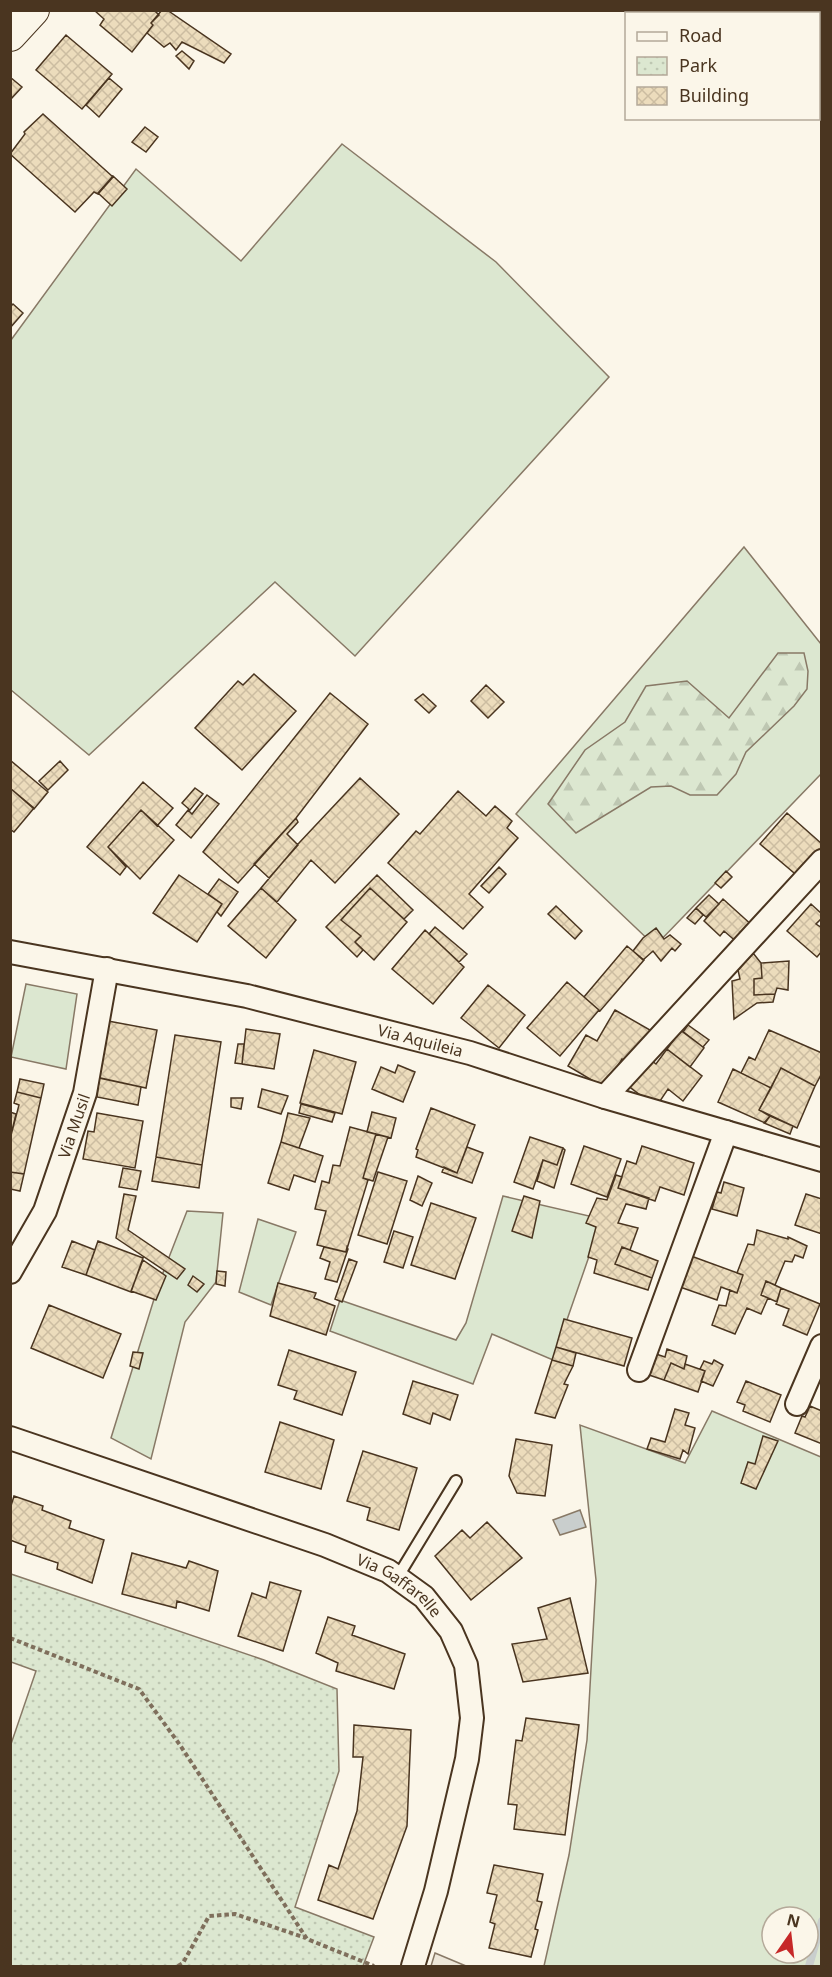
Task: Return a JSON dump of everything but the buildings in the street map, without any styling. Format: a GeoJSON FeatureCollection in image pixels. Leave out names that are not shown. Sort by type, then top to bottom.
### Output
{"type":"FeatureCollection","features":[{"type":"Feature","properties":{"kind":"main road"},"geometry":{"type":"LineString","coordinates":[[10,35],[33,10]]}},
{"type":"Feature","properties":{"kind":"street"},"geometry":{"type":"LineString","coordinates":[[605,1097],[822,861]]}},
{"type":"Feature","properties":{"kind":"street","name":"Via Aquileia"},"geometry":{"type":"LineString","coordinates":[[10,952],[246,996],[470,1053],[605,1097],[822,1160]]}},
{"type":"Feature","properties":{"kind":"street","name":"Via Musil"},"geometry":{"type":"LineString","coordinates":[[10,1272],[45,1211],[85,1094],[107,969]]}},
{"type":"Feature","properties":{"kind":"street"},"geometry":{"type":"LineString","coordinates":[[639,1370],[726,1132]]}},
{"type":"Feature","properties":{"kind":"street"},"geometry":{"type":"LineString","coordinates":[[797,1404],[822,1346]]}},
{"type":"Feature","properties":{"kind":"street","name":"Via Gaffarelle"},"geometry":{"type":"LineString","coordinates":[[10,1438],[325,1545],[388,1571],[424,1597],[451,1630],[466,1665],[472,1718],[466,1759],[436,1891],[413,1966]]}},
{"type":"Feature","properties":{"kind":"lane"},"geometry":{"type":"LineString","coordinates":[[397,1578],[456,1480]]}},
{"type":"Feature","properties":{"kind":"path"},"geometry":{"type":"LineString","coordinates":[[10,1638],[140,1689],[180,1745],[307,1939]]}},
{"type":"Feature","properties":{"kind":"path"},"geometry":{"type":"LineString","coordinates":[[178,1966],[183,1963],[209,1916],[235,1914],[307,1939],[374,1966]]}},
{"type":"Feature","properties":{"kind":"green space"},"geometry":{"type":"Polygon","coordinates":[[[342,144],[496,262],[609,377],[355,656],[275,582],[89,755],[11,690],[11,340],[136,169],[241,261],[342,144]]]}},
{"type":"Feature","properties":{"kind":"green space"},"geometry":{"type":"Polygon","coordinates":[[[744,547],[821,644],[821,774],[655,946],[516,814],[744,547]]]}},
{"type":"Feature","properties":{"kind":"green space"},"geometry":{"type":"Polygon","coordinates":[[[778,653],[804,653],[808,671],[807,689],[794,706],[746,752],[736,774],[717,795],[690,795],[671,786],[651,787],[576,833],[548,804],[585,750],[625,722],[646,686],[687,681],[729,718],[778,653]]]}},
{"type":"Feature","properties":{"kind":"green space"},"geometry":{"type":"Polygon","coordinates":[[[26,984],[77,994],[66,1069],[11,1057],[26,984]]]}},
{"type":"Feature","properties":{"kind":"green space"},"geometry":{"type":"Polygon","coordinates":[[[503,1196],[602,1219],[553,1360],[492,1334],[473,1384],[330,1331],[340,1300],[456,1340],[466,1323],[503,1196]]]}},
{"type":"Feature","properties":{"kind":"green space"},"geometry":{"type":"Polygon","coordinates":[[[187,1211],[223,1213],[216,1282],[185,1322],[151,1459],[111,1438],[159,1283],[187,1211]]]}},
{"type":"Feature","properties":{"kind":"green space"},"geometry":{"type":"Polygon","coordinates":[[[258,1219],[296,1232],[271,1305],[239,1292],[258,1219]]]}},
{"type":"Feature","properties":{"kind":"green space"},"geometry":{"type":"Polygon","coordinates":[[[712,1411],[821,1457],[821,1966],[544,1966],[569,1855],[587,1740],[596,1580],[580,1425],[685,1463],[712,1411]]]}},
{"type":"Feature","properties":{"kind":"green space"},"geometry":{"type":"Polygon","coordinates":[[[11,1574],[264,1660],[337,1689],[339,1771],[295,1907],[374,1937],[363,1966],[11,1966],[11,1744],[36,1671],[11,1662],[11,1574]]]}},
{"type":"Feature","properties":{"kind":"shaded area"},"geometry":{"type":"Polygon","coordinates":[[[580,1510],[586,1527],[560,1535],[553,1520],[580,1510]]]}},
{"type":"Feature","properties":{"kind":"shaded area"},"geometry":{"type":"Polygon","coordinates":[[[435,1953],[466,1966],[431,1966],[435,1953]]]}},
{"type":"Feature","properties":{"kind":"waterway"},"geometry":{"type":"LineString","coordinates":[[809,1966],[822,1921]]}}]}
